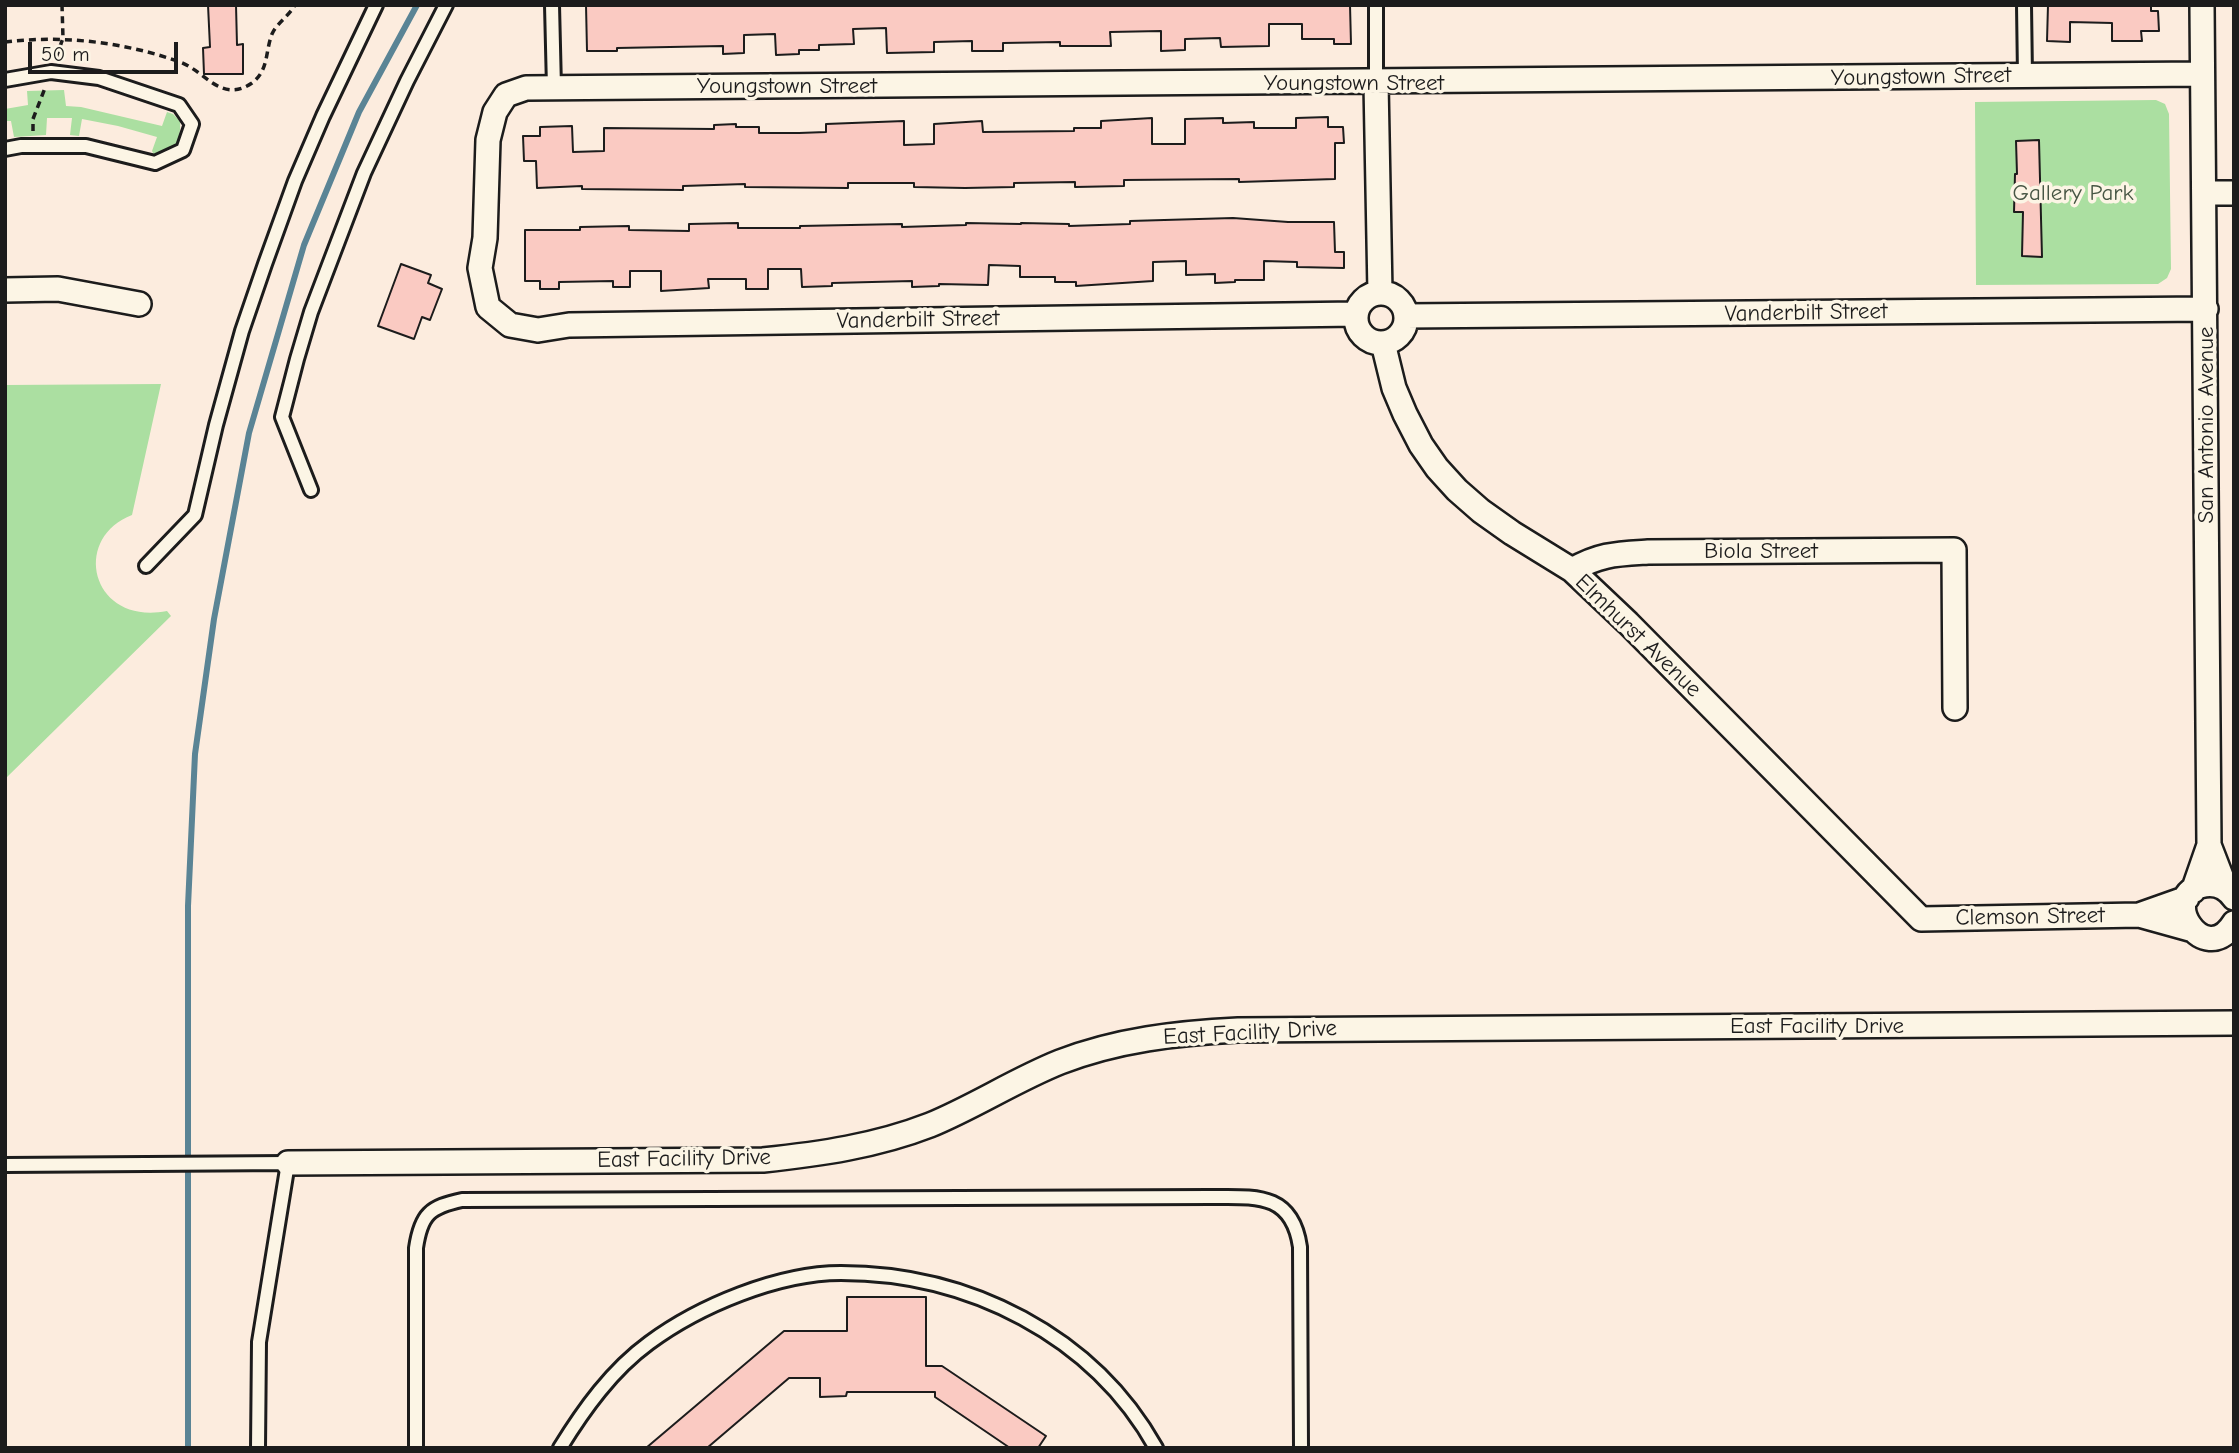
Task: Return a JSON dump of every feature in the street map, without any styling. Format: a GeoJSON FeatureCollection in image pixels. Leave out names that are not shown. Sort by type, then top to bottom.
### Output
{"type":"FeatureCollection","features":[{"type":"Feature","properties":{"kind":"street","name":"San Antonio Avenue"},"geometry":{"type":"LineString","coordinates":[[2190,894],[2209,845],[2202,5]]}},
{"type":"Feature","properties":{"kind":"street","name":"Youngstown Street"},"geometry":{"type":"LineString","coordinates":[[488,307],[480,268],[485,238],[488,140],[495,112],[506,95],[526,88],[1376,83],[2202,74]]}},
{"type":"Feature","properties":{"kind":"street"},"geometry":{"type":"LineString","coordinates":[[1376,83],[1380,293]]}},
{"type":"Feature","properties":{"kind":"street"},"geometry":{"type":"LineString","coordinates":[[2204,193],[2234,193]]}},
{"type":"Feature","properties":{"kind":"street"},"geometry":{"type":"LineString","coordinates":[[5,290],[58,289],[139,304]]}},
{"type":"Feature","properties":{"kind":"street"},"geometry":{"type":"LineString","coordinates":[[1380,293],[1396,298],[1404,308],[1406,316],[1401,333],[1383,343],[1368,339],[1362,333],[1357,326],[1356,314],[1369,295],[1380,293]]}},
{"type":"Feature","properties":{"kind":"street","name":"Vanderbilt Street"},"geometry":{"type":"LineString","coordinates":[[488,307],[510,325],[538,330],[569,325],[1356,314]]}},
{"type":"Feature","properties":{"kind":"street","name":"Vanderbilt Street"},"geometry":{"type":"LineString","coordinates":[[1406,316],[2206,309]]}},
{"type":"Feature","properties":{"kind":"street","name":"Elmhurst Avenue"},"geometry":{"type":"LineString","coordinates":[[1383,343],[1394,387],[1405,414],[1437,468],[1481,511],[1572,570],[1628,623],[1921,919]]}},
{"type":"Feature","properties":{"kind":"street","name":"Biola Street"},"geometry":{"type":"LineString","coordinates":[[1572,570],[1592,559],[1648,552],[1954,550],[1955,708]]}},
{"type":"Feature","properties":{"kind":"street","name":"San Antonio Avenue"},"geometry":{"type":"LineString","coordinates":[[2209,845],[2231,894]]}},
{"type":"Feature","properties":{"kind":"street","name":"Clemson Street"},"geometry":{"type":"LineString","coordinates":[[2139,915],[2209,884],[2231,894]]}},
{"type":"Feature","properties":{"kind":"street"},"geometry":{"type":"LineString","coordinates":[[2190,894],[2184,915],[2193,930]]}},
{"type":"Feature","properties":{"kind":"street","name":"Clemson Street"},"geometry":{"type":"LineString","coordinates":[[1921,919],[2139,915],[2193,930],[2208,937],[2231,928]]}},
{"type":"Feature","properties":{"kind":"street","name":"East Facility Drive"},"geometry":{"type":"LineString","coordinates":[[288,1163],[763,1160],[817,1155],[870,1144],[930,1125],[1060,1062],[1118,1044],[1181,1032],[2234,1023]]}},
{"type":"Feature","properties":{"kind":"lane"},"geometry":{"type":"LineString","coordinates":[[146,566],[195,515],[219,411],[265,264],[295,181],[376,5]]}},
{"type":"Feature","properties":{"kind":"lane"},"geometry":{"type":"LineString","coordinates":[[310,490],[282,417],[297,359],[311,312],[364,173],[446,5]]}},
{"type":"Feature","properties":{"kind":"lane"},"geometry":{"type":"LineString","coordinates":[[552,5],[554,88]]}},
{"type":"Feature","properties":{"kind":"lane"},"geometry":{"type":"LineString","coordinates":[[1376,5],[1376,83]]}},
{"type":"Feature","properties":{"kind":"lane"},"geometry":{"type":"LineString","coordinates":[[2024,5],[2025,76]]}},
{"type":"Feature","properties":{"kind":"lane"},"geometry":{"type":"LineString","coordinates":[[5,80],[51,72],[99,78],[179,105],[191,124],[183,150],[155,163],[86,146],[5,149]]}},
{"type":"Feature","properties":{"kind":"lane"},"geometry":{"type":"LineString","coordinates":[[5,1165],[288,1163],[259,1342],[258,1448]]}},
{"type":"Feature","properties":{"kind":"lane"},"geometry":{"type":"LineString","coordinates":[[416,1448],[416,1248],[418,1232],[426,1215],[440,1205],[462,1200],[1210,1197],[1253,1197],[1275,1204],[1289,1214],[1297,1227],[1300,1247],[1301,1448]]}},
{"type":"Feature","properties":{"kind":"lane"},"geometry":{"type":"LineString","coordinates":[[560,1448],[599,1392],[625,1364],[649,1343],[685,1320],[749,1291],[790,1280],[841,1273],[881,1275],[938,1284],[1021,1315],[1060,1341],[1105,1381],[1131,1411],[1156,1448]]}},
{"type":"Feature","properties":{"kind":"path"},"geometry":{"type":"LineString","coordinates":[[62,5],[63,38]]}},
{"type":"Feature","properties":{"kind":"path"},"geometry":{"type":"LineString","coordinates":[[5,42],[63,38],[135,49],[180,62],[219,87],[237,89],[250,84],[261,74],[272,34],[295,5]]}},
{"type":"Feature","properties":{"kind":"path"},"geometry":{"type":"LineString","coordinates":[[33,136],[33,119],[44,90]]}},
{"type":"Feature","properties":{"kind":"green space"},"geometry":{"type":"Polygon","coordinates":[[[64,90],[66,106],[162,126],[167,112],[173,114],[180,121],[176,145],[167,152],[154,155],[152,151],[157,137],[82,119],[79,136],[70,135],[72,118],[47,118],[46,135],[14,137],[11,121],[5,121],[5,109],[28,105],[27,91],[64,90]]]}},
{"type":"Feature","properties":{"kind":"green space","name":"Gallery Park"},"geometry":{"type":"Polygon","coordinates":[[[2156,100],[2165,104],[2169,114],[2171,269],[2167,278],[2158,284],[1976,285],[1975,102],[2156,100]]]}},
{"type":"Feature","properties":{"kind":"green space"},"geometry":{"type":"Polygon","coordinates":[[[161,384],[132,515],[113,527],[101,542],[96,560],[98,578],[107,594],[121,606],[141,612],[167,611],[171,616],[5,779],[5,385],[161,384]]]}},
{"type":"Feature","properties":{"kind":"building"},"geometry":{"type":"Polygon","coordinates":[[[208,5],[236,5],[237,45],[243,44],[243,74],[204,74],[203,48],[210,47],[208,5]]]}},
{"type":"Feature","properties":{"kind":"building"},"geometry":{"type":"Polygon","coordinates":[[[586,5],[1350,5],[1351,44],[1334,44],[1334,39],[1302,39],[1302,24],[1269,24],[1269,46],[1221,47],[1220,38],[1185,39],[1185,50],[1161,51],[1161,31],[1110,32],[1111,46],[1060,46],[1060,42],[1003,43],[1003,51],[972,51],[972,41],[934,42],[934,52],[887,53],[886,28],[853,29],[854,44],[819,45],[819,50],[799,50],[799,54],[776,55],[775,34],[744,35],[744,53],[723,54],[723,46],[587,51],[586,5]]]}},
{"type":"Feature","properties":{"kind":"building"},"geometry":{"type":"Polygon","coordinates":[[[2048,5],[2151,5],[2151,11],[2158,11],[2159,31],[2141,31],[2142,41],[2112,41],[2112,23],[2070,22],[2070,42],[2047,41],[2048,5]]]}},
{"type":"Feature","properties":{"kind":"building"},"geometry":{"type":"Polygon","coordinates":[[[1328,117],[1328,127],[1343,127],[1344,143],[1335,143],[1335,179],[1239,182],[1239,179],[1124,180],[1124,186],[1075,187],[1075,182],[1014,183],[1014,187],[965,188],[914,187],[914,183],[848,183],[848,188],[745,187],[745,184],[683,186],[683,190],[582,189],[582,186],[537,188],[536,161],[524,161],[523,136],[540,136],[540,127],[572,126],[573,152],[604,151],[604,128],[714,129],[714,125],[736,124],[736,127],[759,127],[759,133],[799,133],[826,132],[826,124],[904,121],[904,145],[934,144],[934,124],[982,121],[983,132],[1074,131],[1074,128],[1101,128],[1101,121],[1152,118],[1152,144],[1185,144],[1185,119],[1223,118],[1223,123],[1254,122],[1254,128],[1296,128],[1296,118],[1328,117]]]}},
{"type":"Feature","properties":{"kind":"building"},"geometry":{"type":"Polygon","coordinates":[[[2039,140],[2042,257],[2022,256],[2023,212],[2014,212],[2016,141],[2039,140]]]}},
{"type":"Feature","properties":{"kind":"building"},"geometry":{"type":"Polygon","coordinates":[[[1233,218],[1334,222],[1335,252],[1344,252],[1344,268],[1297,267],[1297,262],[1264,261],[1264,280],[1215,283],[1215,274],[1186,275],[1186,261],[1153,262],[1153,281],[1076,286],[1076,282],[1055,282],[1055,277],[1020,277],[1020,266],[989,265],[988,285],[939,284],[912,287],[912,281],[832,283],[832,286],[802,287],[801,269],[768,269],[768,289],[746,289],[746,279],[708,279],[709,288],[661,291],[661,271],[630,271],[630,287],[613,287],[613,281],[559,282],[559,289],[540,289],[540,281],[525,281],[525,230],[580,230],[580,227],[629,226],[629,230],[689,231],[689,224],[738,223],[738,228],[902,224],[902,227],[966,223],[1069,226],[1233,218]]]}},
{"type":"Feature","properties":{"kind":"building"},"geometry":{"type":"Polygon","coordinates":[[[401,264],[431,275],[428,283],[442,289],[430,320],[422,317],[414,339],[378,326],[401,264]]]}},
{"type":"Feature","properties":{"kind":"building"},"geometry":{"type":"Polygon","coordinates":[[[847,1297],[926,1297],[926,1366],[942,1366],[1046,1436],[1038,1448],[1010,1448],[935,1397],[935,1392],[847,1392],[846,1396],[820,1397],[820,1378],[789,1378],[707,1448],[646,1448],[784,1331],[847,1331],[847,1297]]]}},
{"type":"Feature","properties":{"kind":"waterway"},"geometry":{"type":"LineString","coordinates":[[188,1448],[188,906],[195,754],[214,619],[249,433],[304,245],[359,112],[417,5]]}}]}
